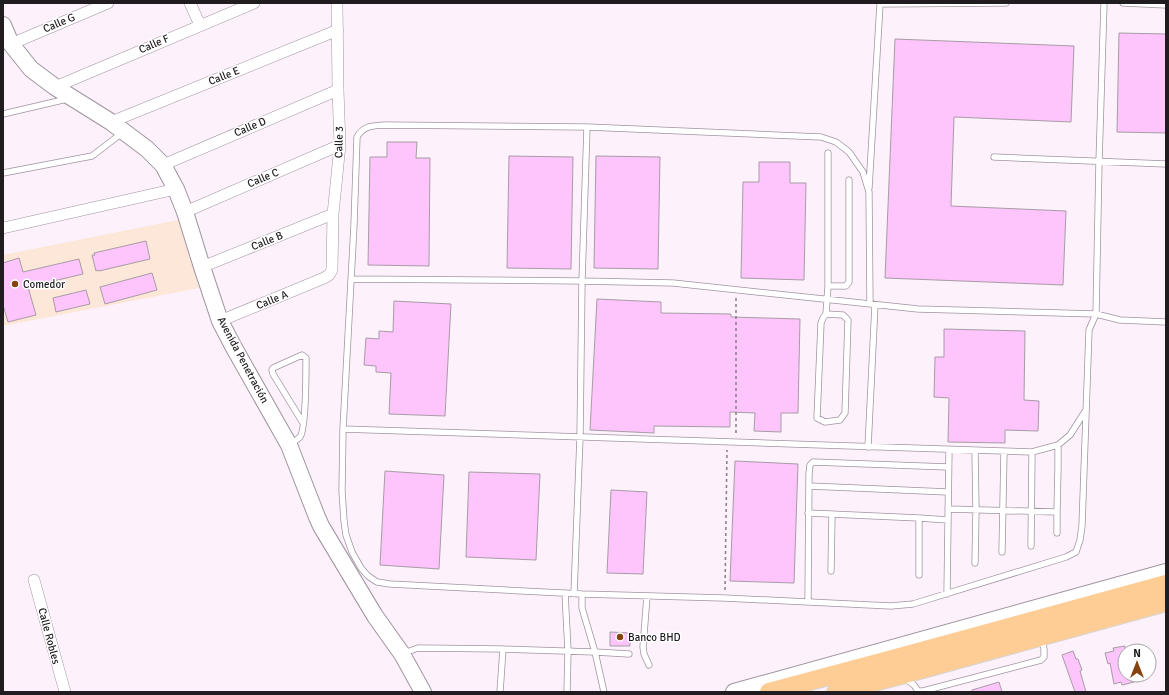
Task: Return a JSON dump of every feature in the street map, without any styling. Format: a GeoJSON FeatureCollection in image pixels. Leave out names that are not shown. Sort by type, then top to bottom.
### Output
{"type":"FeatureCollection","features":[{"type":"Feature","properties":{"kind":"main road"},"geometry":{"type":"LineString","coordinates":[[769,692],[1166,584]]}},
{"type":"Feature","properties":{"kind":"main road"},"geometry":{"type":"LineString","coordinates":[[844,691],[1166,602]]}},
{"type":"Feature","properties":{"kind":"street","name":"Calle G"},"geometry":{"type":"LineString","coordinates":[[11,44],[108,3]]}},
{"type":"Feature","properties":{"kind":"street"},"geometry":{"type":"LineString","coordinates":[[190,3],[200,25]]}},
{"type":"Feature","properties":{"kind":"street","name":"Calle F"},"geometry":{"type":"LineString","coordinates":[[55,87],[254,3]]}},
{"type":"Feature","properties":{"kind":"street","name":"Calle 3"},"geometry":{"type":"LineString","coordinates":[[324,278],[329,275],[332,270],[333,214],[340,145],[337,3]]}},
{"type":"Feature","properties":{"kind":"street","name":"Avenida Penetración"},"geometry":{"type":"LineString","coordinates":[[3,25],[11,44],[31,69],[55,87],[111,122],[146,149],[162,165],[176,189],[185,212],[220,321],[289,445],[321,526],[375,616],[402,654],[423,692]]}},
{"type":"Feature","properties":{"kind":"street","name":"Calle E"},"geometry":{"type":"LineString","coordinates":[[111,122],[338,30]]}},
{"type":"Feature","properties":{"kind":"street","name":"Calle D"},"geometry":{"type":"LineString","coordinates":[[162,165],[338,90]]}},
{"type":"Feature","properties":{"kind":"street","name":"Calle C"},"geometry":{"type":"LineString","coordinates":[[185,212],[340,145]]}},
{"type":"Feature","properties":{"kind":"street"},"geometry":{"type":"LineString","coordinates":[[3,228],[176,189]]}},
{"type":"Feature","properties":{"kind":"street","name":"Calle B"},"geometry":{"type":"LineString","coordinates":[[202,268],[333,214]]}},
{"type":"Feature","properties":{"kind":"street","name":"Calle A"},"geometry":{"type":"LineString","coordinates":[[220,321],[324,278]]}},
{"type":"Feature","properties":{"kind":"street"},"geometry":{"type":"LineString","coordinates":[[734,692],[1166,572]]}},
{"type":"Feature","properties":{"kind":"street","name":"Calle Robles"},"geometry":{"type":"LineString","coordinates":[[34,580],[65,692]]}},
{"type":"Feature","properties":{"kind":"lane"},"geometry":{"type":"LineString","coordinates":[[868,447],[872,304],[869,192],[880,4],[1006,3]]}},
{"type":"Feature","properties":{"kind":"lane"},"geometry":{"type":"LineString","coordinates":[[869,192],[863,172],[849,152],[836,142],[821,137],[587,127],[386,125],[371,126],[361,131],[357,137],[352,279],[343,429],[342,491],[346,535],[352,552],[361,568],[368,576],[378,582],[390,584],[574,594],[724,598],[891,606],[913,604],[1066,557],[1076,552],[1082,526],[1089,330],[1096,314],[1104,3]]}},
{"type":"Feature","properties":{"kind":"lane"},"geometry":{"type":"LineString","coordinates":[[1123,3],[1166,5]]}},
{"type":"Feature","properties":{"kind":"lane"},"geometry":{"type":"LineString","coordinates":[[3,114],[73,98]]}},
{"type":"Feature","properties":{"kind":"lane"},"geometry":{"type":"LineString","coordinates":[[574,594],[580,437],[582,281],[587,127]]}},
{"type":"Feature","properties":{"kind":"lane"},"geometry":{"type":"LineString","coordinates":[[3,173],[92,156],[124,132]]}},
{"type":"Feature","properties":{"kind":"lane"},"geometry":{"type":"LineString","coordinates":[[826,314],[843,315],[848,320],[845,413],[840,420],[825,422],[817,418],[822,323],[826,314],[828,286],[828,153]]}},
{"type":"Feature","properties":{"kind":"lane"},"geometry":{"type":"LineString","coordinates":[[994,157],[1166,164]]}},
{"type":"Feature","properties":{"kind":"lane"},"geometry":{"type":"LineString","coordinates":[[828,286],[846,286],[849,282],[849,180]]}},
{"type":"Feature","properties":{"kind":"lane"},"geometry":{"type":"LineString","coordinates":[[352,279],[673,283],[918,309],[1096,314],[1120,320],[1166,322]]}},
{"type":"Feature","properties":{"kind":"lane"},"geometry":{"type":"LineString","coordinates":[[289,445],[301,436],[303,423],[306,358],[302,355],[273,368],[272,370],[303,423]]}},
{"type":"Feature","properties":{"kind":"lane"},"geometry":{"type":"LineString","coordinates":[[343,429],[1032,452],[1058,445],[1070,435],[1086,410]]}},
{"type":"Feature","properties":{"kind":"lane"},"geometry":{"type":"LineString","coordinates":[[1056,533],[1058,445]]}},
{"type":"Feature","properties":{"kind":"lane"},"geometry":{"type":"LineString","coordinates":[[947,594],[949,450]]}},
{"type":"Feature","properties":{"kind":"lane"},"geometry":{"type":"LineString","coordinates":[[975,563],[976,451]]}},
{"type":"Feature","properties":{"kind":"lane"},"geometry":{"type":"LineString","coordinates":[[1002,552],[1004,452]]}},
{"type":"Feature","properties":{"kind":"lane"},"geometry":{"type":"LineString","coordinates":[[1031,546],[1032,452]]}},
{"type":"Feature","properties":{"kind":"lane"},"geometry":{"type":"LineString","coordinates":[[808,602],[808,513],[810,465],[813,462],[948,467]]}},
{"type":"Feature","properties":{"kind":"lane"},"geometry":{"type":"LineString","coordinates":[[809,486],[948,492]]}},
{"type":"Feature","properties":{"kind":"lane"},"geometry":{"type":"LineString","coordinates":[[948,509],[1056,512]]}},
{"type":"Feature","properties":{"kind":"lane"},"geometry":{"type":"LineString","coordinates":[[808,513],[948,520]]}},
{"type":"Feature","properties":{"kind":"lane"},"geometry":{"type":"LineString","coordinates":[[831,571],[832,514]]}},
{"type":"Feature","properties":{"kind":"lane"},"geometry":{"type":"LineString","coordinates":[[919,518],[919,575]]}},
{"type":"Feature","properties":{"kind":"lane"},"geometry":{"type":"LineString","coordinates":[[565,593],[568,651],[568,692]]}},
{"type":"Feature","properties":{"kind":"lane"},"geometry":{"type":"LineString","coordinates":[[582,594],[582,608],[595,652],[604,692]]}},
{"type":"Feature","properties":{"kind":"lane"},"geometry":{"type":"LineString","coordinates":[[647,596],[644,654],[649,665]]}},
{"type":"Feature","properties":{"kind":"lane"},"geometry":{"type":"LineString","coordinates":[[901,675],[914,685],[918,691],[923,691],[1041,660],[1044,657],[1041,636]]}},
{"type":"Feature","properties":{"kind":"lane"},"geometry":{"type":"LineString","coordinates":[[402,654],[418,648],[503,649],[629,654]]}},
{"type":"Feature","properties":{"kind":"lane"},"geometry":{"type":"LineString","coordinates":[[500,692],[503,649]]}},
{"type":"Feature","properties":{"kind":"path"},"geometry":{"type":"LineString","coordinates":[[736,290],[736,442]]}},
{"type":"Feature","properties":{"kind":"path"},"geometry":{"type":"LineString","coordinates":[[724,598],[728,442]]}},
{"type":"Feature","properties":{"kind":"shaded area"},"geometry":{"type":"Polygon","coordinates":[[[178,220],[199,288],[3,326],[3,255],[178,220]]]}},
{"type":"Feature","properties":{"kind":"building"},"geometry":{"type":"Polygon","coordinates":[[[1119,33],[1166,34],[1166,133],[1117,132],[1119,33]]]}},
{"type":"Feature","properties":{"kind":"building"},"geometry":{"type":"Polygon","coordinates":[[[895,39],[1074,46],[1071,122],[954,117],[951,206],[1066,211],[1063,285],[885,278],[895,39]]]}},
{"type":"Feature","properties":{"kind":"building"},"geometry":{"type":"Polygon","coordinates":[[[387,142],[417,142],[416,158],[430,158],[429,266],[368,265],[370,157],[387,157],[387,142]]]}},
{"type":"Feature","properties":{"kind":"building"},"geometry":{"type":"Polygon","coordinates":[[[509,156],[573,157],[571,269],[507,268],[509,156]]]}},
{"type":"Feature","properties":{"kind":"building"},"geometry":{"type":"Polygon","coordinates":[[[596,156],[660,157],[658,269],[594,268],[596,156]]]}},
{"type":"Feature","properties":{"kind":"building"},"geometry":{"type":"Polygon","coordinates":[[[759,162],[790,162],[790,183],[806,183],[804,280],[741,278],[743,182],[759,182],[759,162]]]}},
{"type":"Feature","properties":{"kind":"building"},"geometry":{"type":"Polygon","coordinates":[[[146,241],[150,259],[96,271],[92,255],[95,255],[94,253],[146,241]]]}},
{"type":"Feature","properties":{"kind":"building","name":"Comedor"},"geometry":{"type":"Polygon","coordinates":[[[19,258],[23,272],[79,259],[83,274],[28,287],[36,315],[8,322],[3,305],[3,263],[19,258]]]}},
{"type":"Feature","properties":{"kind":"building"},"geometry":{"type":"Polygon","coordinates":[[[152,273],[157,290],[105,304],[100,287],[152,273]]]}},
{"type":"Feature","properties":{"kind":"building"},"geometry":{"type":"Polygon","coordinates":[[[86,290],[90,304],[56,312],[53,298],[86,290]]]}},
{"type":"Feature","properties":{"kind":"building"},"geometry":{"type":"Polygon","coordinates":[[[597,299],[661,302],[661,313],[731,314],[731,317],[800,319],[798,413],[781,413],[781,432],[754,431],[755,413],[730,412],[730,427],[654,426],[654,433],[590,430],[597,299]]]}},
{"type":"Feature","properties":{"kind":"building"},"geometry":{"type":"Polygon","coordinates":[[[394,301],[451,304],[445,416],[389,414],[391,373],[376,372],[376,366],[364,365],[366,338],[379,339],[379,331],[393,332],[394,301]]]}},
{"type":"Feature","properties":{"kind":"building"},"geometry":{"type":"Polygon","coordinates":[[[944,329],[1025,331],[1024,400],[1039,401],[1038,431],[1005,430],[1005,443],[948,442],[949,398],[934,397],[935,357],[944,357],[944,329]]]}},
{"type":"Feature","properties":{"kind":"building"},"geometry":{"type":"Polygon","coordinates":[[[735,461],[798,464],[794,583],[730,581],[735,461]]]}},
{"type":"Feature","properties":{"kind":"building"},"geometry":{"type":"Polygon","coordinates":[[[385,471],[444,475],[439,569],[380,565],[385,471]]]}},
{"type":"Feature","properties":{"kind":"building"},"geometry":{"type":"Polygon","coordinates":[[[469,472],[540,474],[536,560],[466,557],[469,472]]]}},
{"type":"Feature","properties":{"kind":"building"},"geometry":{"type":"Polygon","coordinates":[[[611,490],[647,492],[643,574],[607,573],[611,490]]]}},
{"type":"Feature","properties":{"kind":"building","name":"Banco BHD"},"geometry":{"type":"Polygon","coordinates":[[[610,632],[630,633],[630,646],[610,646],[610,632]]]}},
{"type":"Feature","properties":{"kind":"building"},"geometry":{"type":"Polygon","coordinates":[[[1117,647],[1118,683],[1114,684],[1110,663],[1108,664],[1105,653],[1114,651],[1113,648],[1117,647]]]}},
{"type":"Feature","properties":{"kind":"building"},"geometry":{"type":"Polygon","coordinates":[[[1073,651],[1082,670],[1080,671],[1086,692],[1075,692],[1062,655],[1073,651]]]}},
{"type":"Feature","properties":{"kind":"building"},"geometry":{"type":"Polygon","coordinates":[[[999,682],[1002,692],[972,692],[972,690],[999,682]]]}},
{"type":"Feature","properties":{"kind":"place","name":"Comedor"},"geometry":{"type":"Point","coordinates":[15,284]}},
{"type":"Feature","properties":{"kind":"place","name":"Banco BHD"},"geometry":{"type":"Point","coordinates":[620,637]}}]}
